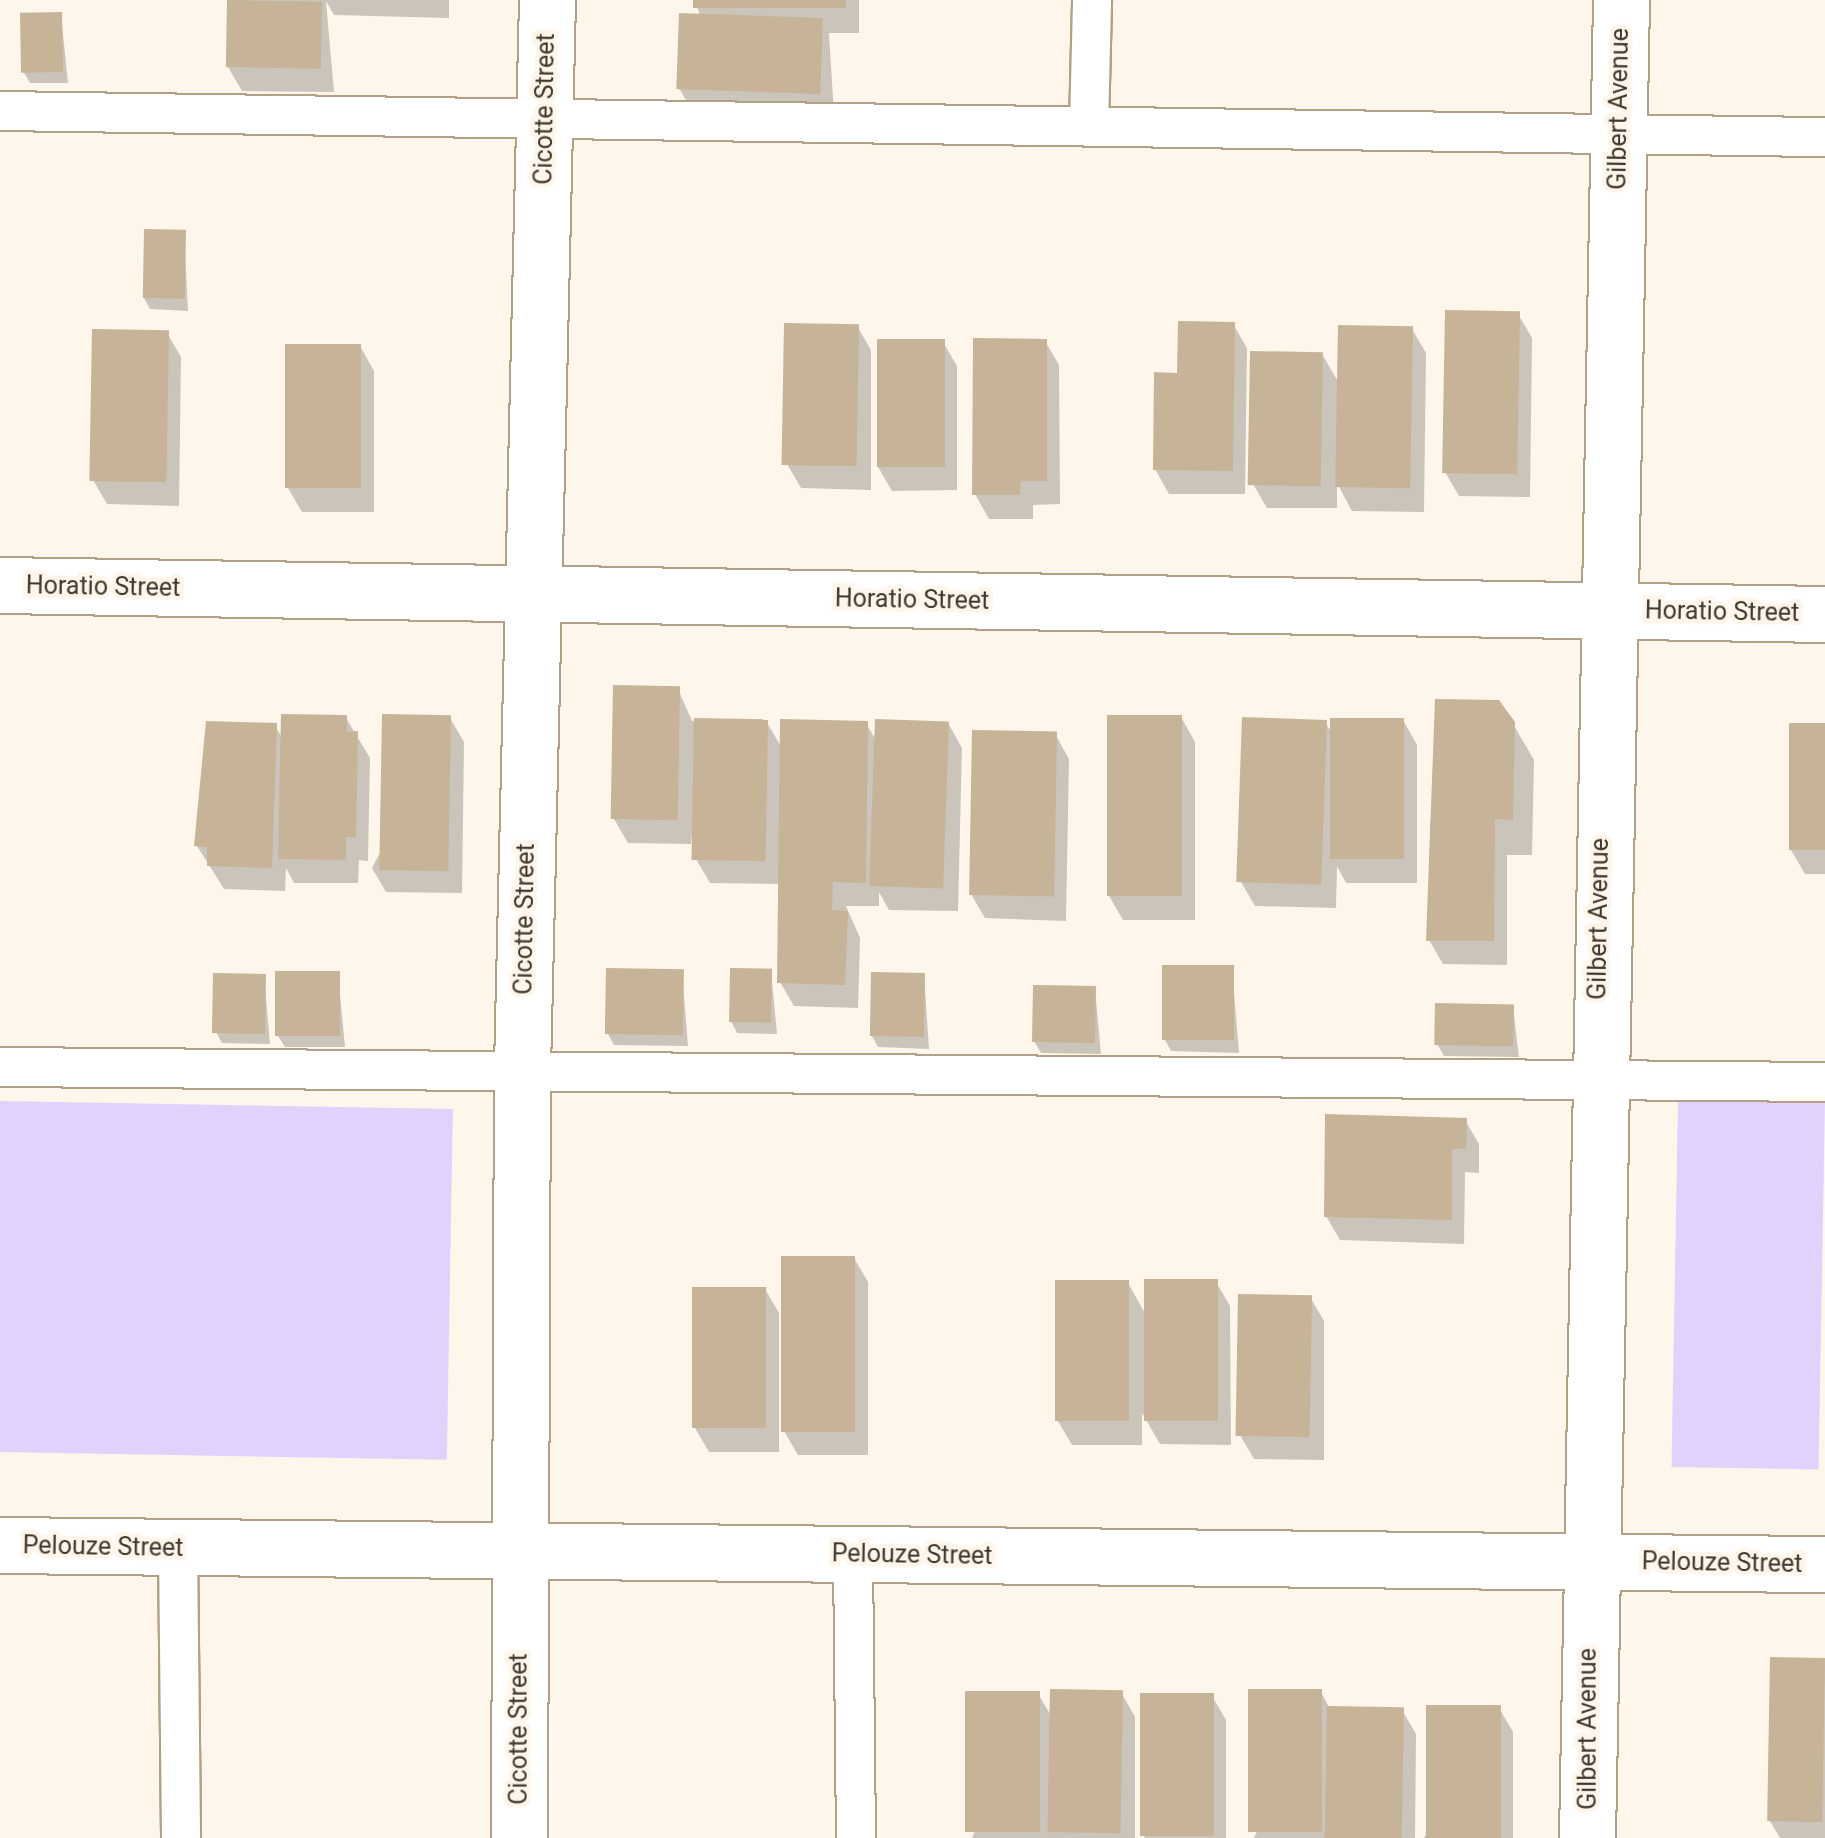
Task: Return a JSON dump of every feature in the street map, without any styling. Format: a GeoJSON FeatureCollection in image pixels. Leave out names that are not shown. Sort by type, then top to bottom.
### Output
{"type":"FeatureCollection","features":[{"type":"Feature","properties":{"kind":"street","name":"Cicotte Street"},"geometry":{"type":"LineString","coordinates":[[520,1838],[522,1068],[530,595],[547,0]]}},
{"type":"Feature","properties":{"kind":"street","name":"Gilbert Avenue"},"geometry":{"type":"LineString","coordinates":[[1587,1838],[1595,1079],[1621,0]]}},
{"type":"Feature","properties":{"kind":"street","name":"Horatio Street"},"geometry":{"type":"LineString","coordinates":[[0,585],[1825,614]]}},
{"type":"Feature","properties":{"kind":"street","name":"Pelouze Street"},"geometry":{"type":"LineString","coordinates":[[0,1545],[1825,1564]]}},
{"type":"Feature","properties":{"kind":"lane"},"geometry":{"type":"LineString","coordinates":[[1090,126],[1092,0]]}},
{"type":"Feature","properties":{"kind":"lane"},"geometry":{"type":"LineString","coordinates":[[0,111],[1825,137]]}},
{"type":"Feature","properties":{"kind":"lane"},"geometry":{"type":"LineString","coordinates":[[0,1067],[522,1068],[1825,1082]]}},
{"type":"Feature","properties":{"kind":"lane"},"geometry":{"type":"LineString","coordinates":[[178,1548],[182,1838]]}},
{"type":"Feature","properties":{"kind":"lane"},"geometry":{"type":"LineString","coordinates":[[854,1554],[856,1838]]}},
{"type":"Feature","properties":{"kind":"shaded area"},"geometry":{"type":"Polygon","coordinates":[[[1678,1098],[1825,1101],[1819,1470],[1672,1467],[1678,1098]]]}},
{"type":"Feature","properties":{"kind":"shaded area"},"geometry":{"type":"Polygon","coordinates":[[[0,1101],[453,1109],[447,1460],[0,1452],[0,1101]]]}},
{"type":"Feature","properties":{"kind":"building"},"geometry":{"type":"Polygon","coordinates":[[[227,0],[322,2],[321,69],[226,67],[227,0]]]}},
{"type":"Feature","properties":{"kind":"building"},"geometry":{"type":"Polygon","coordinates":[[[693,0],[846,0],[846,8],[693,8],[693,0]]]}},
{"type":"Feature","properties":{"kind":"building"},"geometry":{"type":"Polygon","coordinates":[[[62,12],[63,72],[21,73],[20,13],[62,12]]]}},
{"type":"Feature","properties":{"kind":"building"},"geometry":{"type":"Polygon","coordinates":[[[679,13],[823,18],[820,94],[676,89],[679,13]]]}},
{"type":"Feature","properties":{"kind":"building"},"geometry":{"type":"Polygon","coordinates":[[[144,229],[186,230],[185,299],[143,298],[144,229]]]}},
{"type":"Feature","properties":{"kind":"building"},"geometry":{"type":"Polygon","coordinates":[[[1445,310],[1520,311],[1517,474],[1442,473],[1445,310]]]}},
{"type":"Feature","properties":{"kind":"building"},"geometry":{"type":"Polygon","coordinates":[[[1178,321],[1235,322],[1233,471],[1153,470],[1154,372],[1177,373],[1178,321]]]}},
{"type":"Feature","properties":{"kind":"building"},"geometry":{"type":"Polygon","coordinates":[[[784,323],[859,324],[857,466],[782,465],[784,323]]]}},
{"type":"Feature","properties":{"kind":"building"},"geometry":{"type":"Polygon","coordinates":[[[1338,325],[1413,326],[1410,488],[1335,487],[1338,325]]]}},
{"type":"Feature","properties":{"kind":"building"},"geometry":{"type":"Polygon","coordinates":[[[92,329],[169,330],[166,482],[89,481],[92,329]]]}},
{"type":"Feature","properties":{"kind":"building"},"geometry":{"type":"Polygon","coordinates":[[[973,338],[1047,339],[1047,481],[1021,481],[1020,495],[972,495],[973,338]]]}},
{"type":"Feature","properties":{"kind":"building"},"geometry":{"type":"Polygon","coordinates":[[[877,339],[945,339],[945,467],[877,467],[877,339]]]}},
{"type":"Feature","properties":{"kind":"building"},"geometry":{"type":"Polygon","coordinates":[[[285,344],[361,344],[361,488],[285,488],[285,344]]]}},
{"type":"Feature","properties":{"kind":"building"},"geometry":{"type":"Polygon","coordinates":[[[1250,351],[1323,352],[1321,486],[1248,485],[1250,351]]]}},
{"type":"Feature","properties":{"kind":"building"},"geometry":{"type":"Polygon","coordinates":[[[613,685],[680,686],[678,820],[611,819],[613,685]]]}},
{"type":"Feature","properties":{"kind":"building"},"geometry":{"type":"Polygon","coordinates":[[[1435,699],[1499,700],[1515,722],[1513,820],[1495,819],[1494,941],[1426,941],[1435,699]]]}},
{"type":"Feature","properties":{"kind":"building"},"geometry":{"type":"Polygon","coordinates":[[[281,714],[347,715],[347,732],[358,731],[356,837],[346,837],[346,860],[278,859],[281,714]]]}},
{"type":"Feature","properties":{"kind":"building"},"geometry":{"type":"Polygon","coordinates":[[[382,714],[451,715],[448,871],[379,870],[382,714]]]}},
{"type":"Feature","properties":{"kind":"building"},"geometry":{"type":"Polygon","coordinates":[[[1107,715],[1182,715],[1182,896],[1107,896],[1107,715]]]}},
{"type":"Feature","properties":{"kind":"building"},"geometry":{"type":"Polygon","coordinates":[[[1242,717],[1327,720],[1321,885],[1236,882],[1242,717]]]}},
{"type":"Feature","properties":{"kind":"building"},"geometry":{"type":"Polygon","coordinates":[[[694,718],[768,719],[766,861],[692,860],[694,718]]]}},
{"type":"Feature","properties":{"kind":"building"},"geometry":{"type":"Polygon","coordinates":[[[1330,718],[1404,718],[1404,859],[1330,859],[1330,718]]]}},
{"type":"Feature","properties":{"kind":"building"},"geometry":{"type":"Polygon","coordinates":[[[780,719],[868,721],[866,883],[833,882],[832,910],[848,911],[845,985],[777,983],[780,719]]]}},
{"type":"Feature","properties":{"kind":"building"},"geometry":{"type":"Polygon","coordinates":[[[875,719],[949,722],[943,888],[869,886],[875,719]]]}},
{"type":"Feature","properties":{"kind":"building"},"geometry":{"type":"Polygon","coordinates":[[[206,721],[277,723],[272,868],[207,866],[207,847],[194,846],[206,721]]]}},
{"type":"Feature","properties":{"kind":"building"},"geometry":{"type":"Polygon","coordinates":[[[1789,723],[1825,723],[1825,850],[1789,850],[1789,723]]]}},
{"type":"Feature","properties":{"kind":"building"},"geometry":{"type":"Polygon","coordinates":[[[972,730],[1057,731],[1054,896],[969,895],[972,730]]]}},
{"type":"Feature","properties":{"kind":"building"},"geometry":{"type":"Polygon","coordinates":[[[1162,965],[1234,965],[1234,1040],[1162,1040],[1162,965]]]}},
{"type":"Feature","properties":{"kind":"building"},"geometry":{"type":"Polygon","coordinates":[[[606,968],[684,969],[683,1035],[605,1034],[606,968]]]}},
{"type":"Feature","properties":{"kind":"building"},"geometry":{"type":"Polygon","coordinates":[[[730,968],[772,969],[771,1023],[729,1022],[730,968]]]}},
{"type":"Feature","properties":{"kind":"building"},"geometry":{"type":"Polygon","coordinates":[[[275,971],[340,971],[340,1036],[275,1036],[275,971]]]}},
{"type":"Feature","properties":{"kind":"building"},"geometry":{"type":"Polygon","coordinates":[[[871,972],[925,973],[924,1037],[870,1036],[871,972]]]}},
{"type":"Feature","properties":{"kind":"building"},"geometry":{"type":"Polygon","coordinates":[[[213,973],[266,974],[265,1034],[212,1033],[213,973]]]}},
{"type":"Feature","properties":{"kind":"building"},"geometry":{"type":"Polygon","coordinates":[[[1033,985],[1096,986],[1095,1043],[1032,1042],[1033,985]]]}},
{"type":"Feature","properties":{"kind":"building"},"geometry":{"type":"Polygon","coordinates":[[[1435,1003],[1514,1004],[1513,1046],[1434,1045],[1435,1003]]]}},
{"type":"Feature","properties":{"kind":"building"},"geometry":{"type":"Polygon","coordinates":[[[1325,1114],[1467,1118],[1466,1149],[1452,1149],[1452,1220],[1324,1217],[1325,1114]]]}},
{"type":"Feature","properties":{"kind":"building"},"geometry":{"type":"Polygon","coordinates":[[[781,1256],[855,1256],[855,1432],[781,1432],[781,1256]]]}},
{"type":"Feature","properties":{"kind":"building"},"geometry":{"type":"Polygon","coordinates":[[[1144,1279],[1218,1279],[1218,1421],[1144,1421],[1144,1279]]]}},
{"type":"Feature","properties":{"kind":"building"},"geometry":{"type":"Polygon","coordinates":[[[1055,1280],[1129,1280],[1129,1421],[1055,1421],[1055,1280]]]}},
{"type":"Feature","properties":{"kind":"building"},"geometry":{"type":"Polygon","coordinates":[[[692,1287],[766,1287],[766,1428],[692,1428],[692,1287]]]}},
{"type":"Feature","properties":{"kind":"building"},"geometry":{"type":"Polygon","coordinates":[[[1238,1294],[1312,1295],[1310,1437],[1236,1436],[1238,1294]]]}},
{"type":"Feature","properties":{"kind":"building"},"geometry":{"type":"Polygon","coordinates":[[[1770,1657],[1825,1658],[1822,1822],[1767,1821],[1770,1657]]]}},
{"type":"Feature","properties":{"kind":"building"},"geometry":{"type":"Polygon","coordinates":[[[1050,1689],[1123,1690],[1120,1833],[1048,1832],[1050,1689]]]}},
{"type":"Feature","properties":{"kind":"building"},"geometry":{"type":"Polygon","coordinates":[[[1248,1689],[1322,1689],[1322,1832],[1248,1832],[1248,1689]]]}},
{"type":"Feature","properties":{"kind":"building"},"geometry":{"type":"Polygon","coordinates":[[[965,1691],[1040,1691],[1040,1832],[965,1832],[965,1691]]]}},
{"type":"Feature","properties":{"kind":"building"},"geometry":{"type":"Polygon","coordinates":[[[1140,1693],[1214,1693],[1214,1836],[1140,1836],[1140,1693]]]}},
{"type":"Feature","properties":{"kind":"building"},"geometry":{"type":"Polygon","coordinates":[[[1426,1705],[1501,1705],[1501,1838],[1426,1838],[1426,1705]]]}},
{"type":"Feature","properties":{"kind":"building"},"geometry":{"type":"Polygon","coordinates":[[[1327,1706],[1404,1707],[1402,1838],[1325,1838],[1327,1706]]]}}]}
